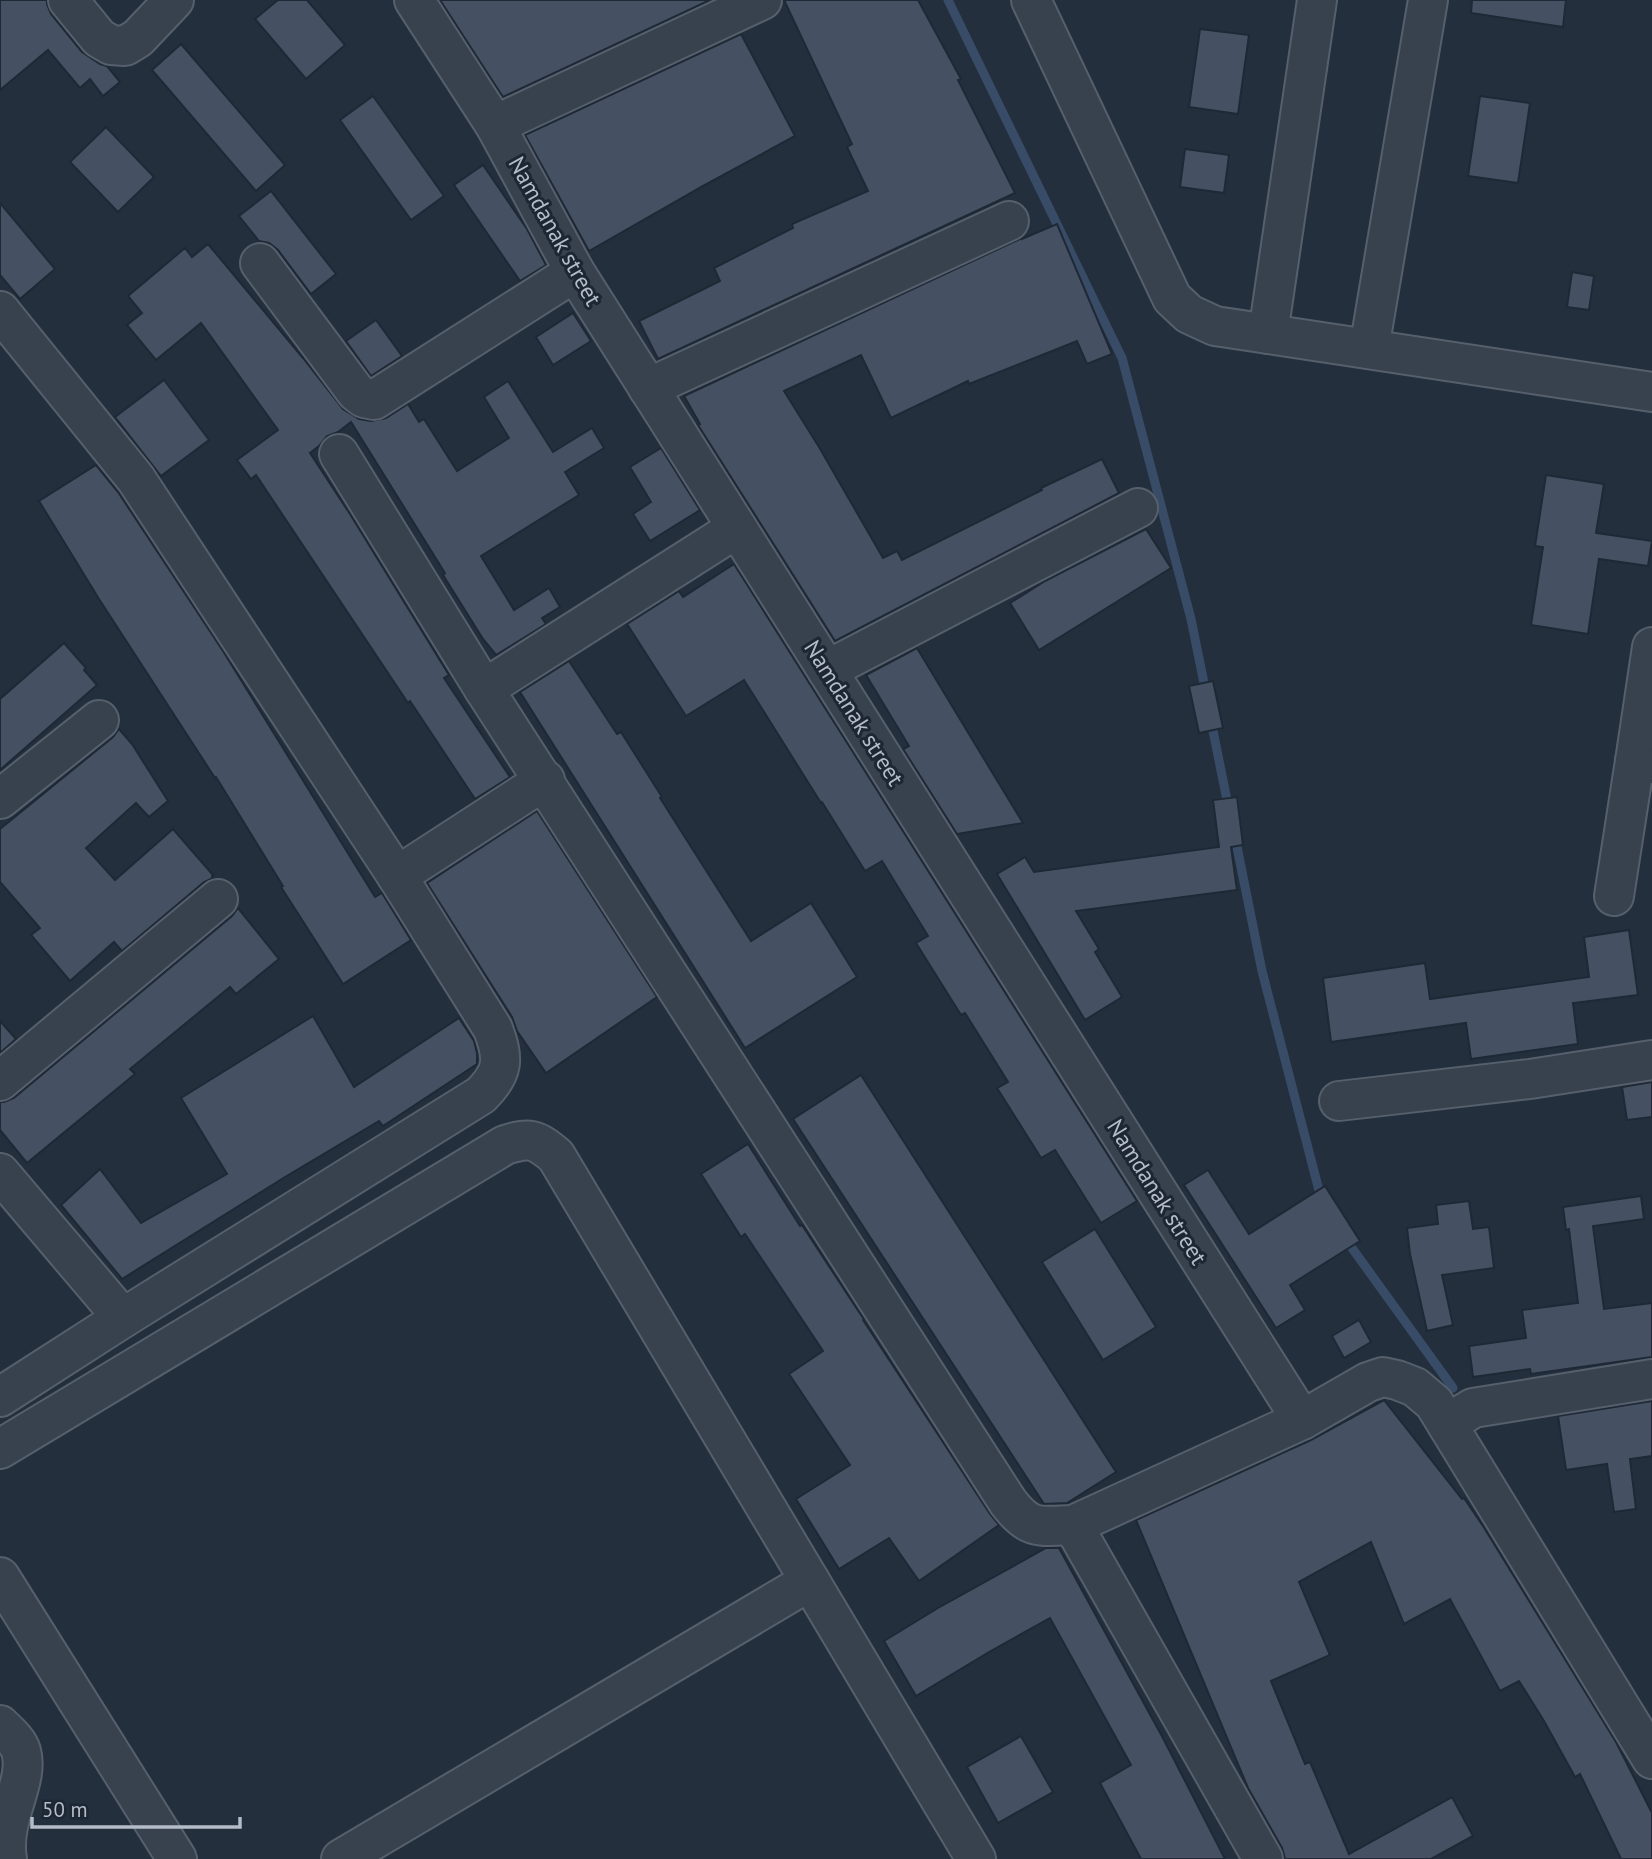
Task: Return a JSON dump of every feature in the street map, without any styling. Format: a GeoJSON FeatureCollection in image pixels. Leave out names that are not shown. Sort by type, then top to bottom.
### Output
{"type":"FeatureCollection","features":[{"type":"Feature","properties":{"kind":"street"},"geometry":{"type":"LineString","coordinates":[[68,0],[99,38],[111,45],[125,46],[138,38],[174,0]]}},
{"type":"Feature","properties":{"kind":"street","name":"Namdanak street"},"geometry":{"type":"LineString","coordinates":[[414,0],[495,125],[575,272],[1302,1420]]}},
{"type":"Feature","properties":{"kind":"street"},"geometry":{"type":"LineString","coordinates":[[495,125],[762,0]]}},
{"type":"Feature","properties":{"kind":"street"},"geometry":{"type":"LineString","coordinates":[[1031,0],[1172,298],[1189,314],[1215,326],[1652,392]]}},
{"type":"Feature","properties":{"kind":"street"},"geometry":{"type":"LineString","coordinates":[[1268,334],[1317,0]]}},
{"type":"Feature","properties":{"kind":"street"},"geometry":{"type":"LineString","coordinates":[[1369,349],[1428,0]]}},
{"type":"Feature","properties":{"kind":"street"},"geometry":{"type":"LineString","coordinates":[[648,388],[1009,221]]}},
{"type":"Feature","properties":{"kind":"street"},"geometry":{"type":"LineString","coordinates":[[260,263],[356,392],[373,400],[575,272]]}},
{"type":"Feature","properties":{"kind":"street"},"geometry":{"type":"LineString","coordinates":[[0,311],[136,479],[397,876],[493,1029],[500,1047],[500,1065],[495,1081],[481,1096],[0,1396]]}},
{"type":"Feature","properties":{"kind":"street"},"geometry":{"type":"LineString","coordinates":[[339,454],[484,689],[1019,1517],[1034,1526],[1073,1525],[1302,1420],[1368,1382],[1383,1377],[1397,1380],[1415,1387],[1434,1403],[1651,1757]]}},
{"type":"Feature","properties":{"kind":"street"},"geometry":{"type":"LineString","coordinates":[[827,670],[1138,508]]}},
{"type":"Feature","properties":{"kind":"street"},"geometry":{"type":"LineString","coordinates":[[484,689],[737,528]]}},
{"type":"Feature","properties":{"kind":"street"},"geometry":{"type":"LineString","coordinates":[[1614,896],[1643,762],[1652,647]]}},
{"type":"Feature","properties":{"kind":"street"},"geometry":{"type":"LineString","coordinates":[[0,799],[99,720]]}},
{"type":"Feature","properties":{"kind":"street"},"geometry":{"type":"LineString","coordinates":[[397,876],[545,780]]}},
{"type":"Feature","properties":{"kind":"street"},"geometry":{"type":"LineString","coordinates":[[0,1081],[218,899]]}},
{"type":"Feature","properties":{"kind":"street"},"geometry":{"type":"LineString","coordinates":[[1339,1101],[1530,1079],[1652,1060]]}},
{"type":"Feature","properties":{"kind":"street"},"geometry":{"type":"LineString","coordinates":[[0,1449],[505,1145],[522,1140],[541,1143],[556,1156],[976,1859]]}},
{"type":"Feature","properties":{"kind":"street"},"geometry":{"type":"LineString","coordinates":[[0,1174],[123,1318]]}},
{"type":"Feature","properties":{"kind":"street"},"geometry":{"type":"LineString","coordinates":[[1447,1424],[1473,1408],[1652,1379]]}},
{"type":"Feature","properties":{"kind":"street"},"geometry":{"type":"LineString","coordinates":[[1073,1525],[1263,1859]]}},
{"type":"Feature","properties":{"kind":"street"},"geometry":{"type":"LineString","coordinates":[[0,1577],[177,1859]]}},
{"type":"Feature","properties":{"kind":"street"},"geometry":{"type":"LineString","coordinates":[[341,1859],[810,1581]]}},
{"type":"Feature","properties":{"kind":"street"},"geometry":{"type":"LineString","coordinates":[[0,1725],[20,1748],[22,1762],[2,1840],[6,1859]]}},
{"type":"Feature","properties":{"kind":"building"},"geometry":{"type":"Polygon","coordinates":[[[0,0],[47,0],[51,14],[82,52],[107,66],[120,82],[103,96],[90,79],[80,88],[48,50],[0,90],[0,0]]]}},
{"type":"Feature","properties":{"kind":"building"},"geometry":{"type":"Polygon","coordinates":[[[278,0],[307,0],[345,45],[306,79],[255,19],[278,0]]]}},
{"type":"Feature","properties":{"kind":"building"},"geometry":{"type":"Polygon","coordinates":[[[440,0],[710,0],[503,97],[440,0]]]}},
{"type":"Feature","properties":{"kind":"building"},"geometry":{"type":"Polygon","coordinates":[[[784,0],[918,0],[961,79],[958,80],[1015,193],[658,359],[639,321],[720,281],[714,268],[793,228],[792,224],[868,191],[847,147],[852,144],[784,0]]]}},
{"type":"Feature","properties":{"kind":"building"},"geometry":{"type":"Polygon","coordinates":[[[1472,0],[1566,0],[1563,27],[1471,13],[1472,0]]]}},
{"type":"Feature","properties":{"kind":"building"},"geometry":{"type":"Polygon","coordinates":[[[1200,29],[1249,35],[1238,114],[1189,107],[1200,29]]]}},
{"type":"Feature","properties":{"kind":"building"},"geometry":{"type":"Polygon","coordinates":[[[741,34],[795,136],[589,251],[525,135],[741,34]]]}},
{"type":"Feature","properties":{"kind":"building"},"geometry":{"type":"Polygon","coordinates":[[[181,44],[285,165],[256,191],[152,70],[181,44]]]}},
{"type":"Feature","properties":{"kind":"building"},"geometry":{"type":"Polygon","coordinates":[[[373,96],[444,196],[411,220],[340,120],[373,96]]]}},
{"type":"Feature","properties":{"kind":"building"},"geometry":{"type":"Polygon","coordinates":[[[1480,96],[1530,103],[1518,183],[1468,176],[1480,96]]]}},
{"type":"Feature","properties":{"kind":"building"},"geometry":{"type":"Polygon","coordinates":[[[106,127],[154,177],[118,212],[70,162],[106,127]]]}},
{"type":"Feature","properties":{"kind":"building"},"geometry":{"type":"Polygon","coordinates":[[[1185,149],[1229,155],[1224,193],[1180,187],[1185,149]]]}},
{"type":"Feature","properties":{"kind":"building"},"geometry":{"type":"Polygon","coordinates":[[[483,165],[527,229],[546,265],[520,281],[454,185],[483,165]]]}},
{"type":"Feature","properties":{"kind":"building"},"geometry":{"type":"Polygon","coordinates":[[[271,191],[336,274],[311,294],[278,250],[269,243],[259,241],[239,216],[271,191]]]}},
{"type":"Feature","properties":{"kind":"building"},"geometry":{"type":"Polygon","coordinates":[[[0,203],[55,269],[20,299],[0,275],[0,203]]]}},
{"type":"Feature","properties":{"kind":"building"},"geometry":{"type":"Polygon","coordinates":[[[1057,224],[1112,354],[1087,364],[1077,341],[969,384],[968,381],[891,418],[861,355],[784,391],[883,558],[897,551],[902,560],[1102,459],[1119,493],[835,641],[698,425],[700,424],[684,396],[1057,224]]]}},
{"type":"Feature","properties":{"kind":"building"},"geometry":{"type":"Polygon","coordinates":[[[208,244],[343,409],[359,419],[371,421],[386,418],[408,404],[419,422],[424,419],[457,471],[509,438],[484,397],[508,381],[553,452],[592,428],[604,448],[565,472],[579,495],[481,556],[514,610],[549,588],[560,607],[542,618],[546,624],[496,655],[443,575],[445,573],[351,422],[327,436],[310,453],[449,675],[444,678],[510,777],[475,799],[256,475],[251,479],[237,460],[278,430],[201,323],[156,360],[127,325],[142,313],[128,296],[185,248],[192,257],[208,244]]]}},
{"type":"Feature","properties":{"kind":"building"},"geometry":{"type":"Polygon","coordinates":[[[1572,272],[1594,276],[1589,310],[1567,307],[1572,272]]]}},
{"type":"Feature","properties":{"kind":"building"},"geometry":{"type":"Polygon","coordinates":[[[573,313],[591,341],[553,365],[536,337],[573,313]]]}},
{"type":"Feature","properties":{"kind":"building"},"geometry":{"type":"Polygon","coordinates":[[[376,320],[402,356],[371,376],[346,341],[376,320]]]}},
{"type":"Feature","properties":{"kind":"building"},"geometry":{"type":"Polygon","coordinates":[[[164,380],[209,440],[161,476],[115,417],[164,380]]]}},
{"type":"Feature","properties":{"kind":"building"},"geometry":{"type":"Polygon","coordinates":[[[661,448],[700,510],[650,541],[633,514],[651,502],[630,467],[661,448]]]}},
{"type":"Feature","properties":{"kind":"building"},"geometry":{"type":"Polygon","coordinates":[[[96,465],[118,492],[223,651],[375,897],[382,893],[411,940],[343,984],[281,887],[283,886],[216,777],[99,599],[39,501],[96,465]]]}},
{"type":"Feature","properties":{"kind":"building"},"geometry":{"type":"Polygon","coordinates":[[[1546,475],[1604,484],[1596,533],[1652,541],[1648,566],[1599,559],[1588,634],[1531,625],[1543,547],[1535,546],[1546,475]]]}},
{"type":"Feature","properties":{"kind":"building"},"geometry":{"type":"Polygon","coordinates":[[[1146,529],[1171,568],[1039,650],[1010,603],[1045,581],[1146,529]]]}},
{"type":"Feature","properties":{"kind":"building"},"geometry":{"type":"Polygon","coordinates":[[[734,564],[1137,1201],[1101,1223],[1055,1150],[1041,1158],[997,1088],[1008,1082],[965,1013],[961,1015],[916,943],[928,936],[882,861],[865,871],[744,680],[686,716],[627,624],[679,591],[683,597],[734,564]]]}},
{"type":"Feature","properties":{"kind":"building"},"geometry":{"type":"Polygon","coordinates":[[[64,643],[97,685],[0,770],[0,699],[64,643]]]}},
{"type":"Feature","properties":{"kind":"building"},"geometry":{"type":"Polygon","coordinates":[[[917,648],[1023,823],[957,834],[903,749],[909,746],[866,675],[917,648]]]}},
{"type":"Feature","properties":{"kind":"building"},"geometry":{"type":"Polygon","coordinates":[[[569,661],[617,734],[621,732],[751,941],[811,903],[857,977],[745,1048],[520,692],[569,661]]]}},
{"type":"Feature","properties":{"kind":"building"},"geometry":{"type":"Polygon","coordinates":[[[1213,681],[1223,728],[1199,733],[1189,686],[1213,681]]]}},
{"type":"Feature","properties":{"kind":"building"},"geometry":{"type":"Polygon","coordinates":[[[119,729],[132,744],[168,801],[149,817],[136,803],[86,848],[115,880],[173,829],[213,878],[204,882],[122,951],[114,942],[70,981],[31,935],[40,928],[0,882],[0,829],[113,737],[119,729]]]}},
{"type":"Feature","properties":{"kind":"building"},"geometry":{"type":"Polygon","coordinates":[[[1237,797],[1243,845],[1231,847],[1237,890],[1076,911],[1099,949],[1095,952],[1122,997],[1085,1020],[997,874],[1025,857],[1034,872],[1219,847],[1213,800],[1237,797]]]}},
{"type":"Feature","properties":{"kind":"building"},"geometry":{"type":"Polygon","coordinates":[[[537,811],[657,997],[546,1073],[517,1031],[512,1017],[427,883],[537,811]]]}},
{"type":"Feature","properties":{"kind":"building"},"geometry":{"type":"Polygon","coordinates":[[[238,908],[279,959],[236,994],[230,987],[130,1069],[135,1074],[27,1163],[0,1130],[0,1102],[14,1098],[232,916],[238,908]]]}},
{"type":"Feature","properties":{"kind":"building"},"geometry":{"type":"Polygon","coordinates":[[[1629,930],[1638,995],[1573,1003],[1578,1044],[1471,1059],[1466,1023],[1331,1042],[1323,978],[1425,963],[1430,999],[1589,977],[1584,937],[1629,930]]]}},
{"type":"Feature","properties":{"kind":"building"},"geometry":{"type":"Polygon","coordinates":[[[313,1016],[354,1087],[459,1018],[474,1041],[477,1064],[383,1126],[379,1121],[122,1279],[61,1205],[100,1169],[141,1223],[227,1174],[181,1098],[313,1016]]]}},
{"type":"Feature","properties":{"kind":"building"},"geometry":{"type":"Polygon","coordinates":[[[0,1021],[16,1039],[0,1053],[0,1021]]]}},
{"type":"Feature","properties":{"kind":"building"},"geometry":{"type":"Polygon","coordinates":[[[861,1075],[1116,1472],[1067,1503],[1044,1504],[793,1119],[861,1075]]]}},
{"type":"Feature","properties":{"kind":"building"},"geometry":{"type":"Polygon","coordinates":[[[1652,1082],[1652,1117],[1627,1120],[1622,1087],[1652,1082]]]}},
{"type":"Feature","properties":{"kind":"building"},"geometry":{"type":"Polygon","coordinates":[[[748,1144],[999,1525],[919,1581],[889,1538],[839,1569],[796,1499],[850,1465],[789,1374],[823,1351],[745,1234],[741,1237],[701,1174],[748,1144]]]}},
{"type":"Feature","properties":{"kind":"building"},"geometry":{"type":"Polygon","coordinates":[[[1208,1170],[1249,1234],[1325,1186],[1360,1241],[1290,1285],[1305,1310],[1276,1328],[1184,1185],[1208,1170]]]}},
{"type":"Feature","properties":{"kind":"building"},"geometry":{"type":"Polygon","coordinates":[[[1641,1196],[1644,1219],[1593,1226],[1604,1309],[1652,1303],[1652,1357],[1531,1374],[1530,1369],[1473,1377],[1469,1346],[1526,1338],[1522,1310],[1578,1303],[1569,1229],[1566,1230],[1563,1207],[1641,1196]]]}},
{"type":"Feature","properties":{"kind":"building"},"geometry":{"type":"Polygon","coordinates":[[[1469,1201],[1473,1229],[1489,1227],[1494,1268],[1442,1275],[1453,1325],[1427,1331],[1407,1228],[1438,1224],[1436,1205],[1469,1201]]]}},
{"type":"Feature","properties":{"kind":"building"},"geometry":{"type":"Polygon","coordinates":[[[1095,1229],[1156,1327],[1103,1360],[1042,1262],[1095,1229]]]}},
{"type":"Feature","properties":{"kind":"building"},"geometry":{"type":"Polygon","coordinates":[[[1359,1320],[1371,1342],[1344,1358],[1332,1336],[1359,1320]]]}},
{"type":"Feature","properties":{"kind":"building"},"geometry":{"type":"Polygon","coordinates":[[[1384,1400],[1462,1499],[1464,1498],[1483,1526],[1616,1742],[1652,1813],[1652,1859],[1621,1859],[1580,1774],[1575,1777],[1519,1681],[1500,1691],[1450,1599],[1404,1624],[1371,1542],[1299,1582],[1330,1655],[1271,1681],[1305,1764],[1310,1762],[1349,1854],[1452,1797],[1473,1836],[1431,1859],[1285,1859],[1282,1848],[1248,1788],[1136,1520],[1311,1440],[1384,1400]]]}},
{"type":"Feature","properties":{"kind":"building"},"geometry":{"type":"Polygon","coordinates":[[[1652,1401],[1652,1456],[1630,1459],[1636,1509],[1614,1512],[1607,1464],[1566,1470],[1558,1416],[1652,1401]]]}},
{"type":"Feature","properties":{"kind":"building"},"geometry":{"type":"Polygon","coordinates":[[[1046,1548],[1059,1548],[1164,1740],[1225,1859],[1141,1859],[1100,1783],[1131,1765],[1050,1618],[916,1696],[884,1641],[1046,1548]]]}},
{"type":"Feature","properties":{"kind":"building"},"geometry":{"type":"Polygon","coordinates":[[[1021,1736],[1053,1792],[998,1823],[967,1767],[1021,1736]]]}},
{"type":"Feature","properties":{"kind":"waterway"},"geometry":{"type":"LineString","coordinates":[[948,0],[1122,358],[1191,619],[1206,693]]}},
{"type":"Feature","properties":{"kind":"waterway"},"geometry":{"type":"LineString","coordinates":[[1211,721],[1229,810]]}},
{"type":"Feature","properties":{"kind":"waterway"},"geometry":{"type":"LineString","coordinates":[[1235,837],[1262,971],[1322,1202]]}},
{"type":"Feature","properties":{"kind":"waterway"},"geometry":{"type":"LineString","coordinates":[[1344,1237],[1453,1388]]}}]}
